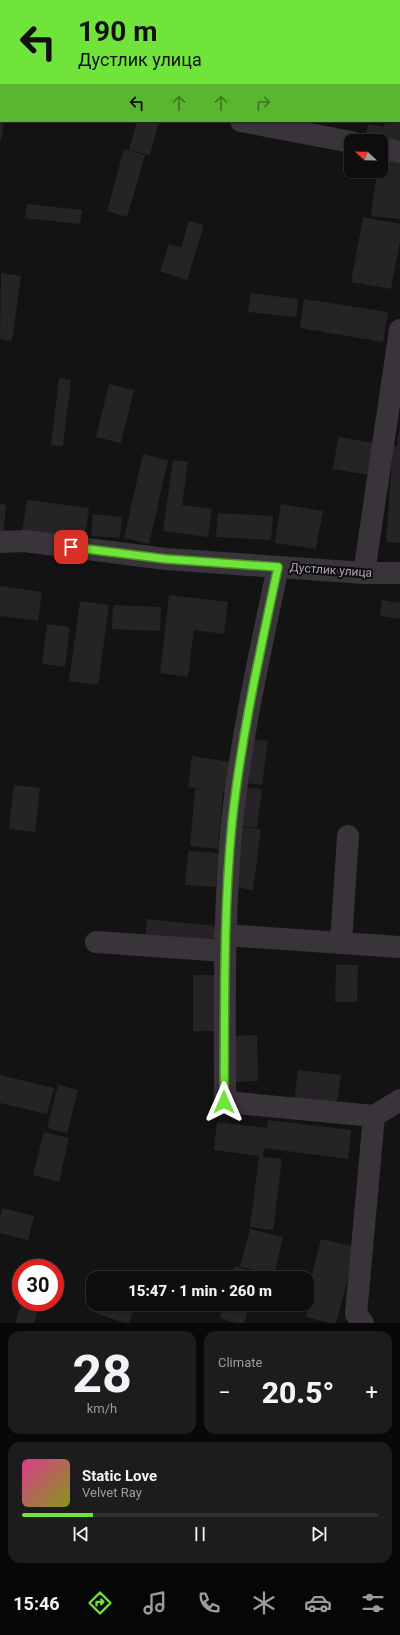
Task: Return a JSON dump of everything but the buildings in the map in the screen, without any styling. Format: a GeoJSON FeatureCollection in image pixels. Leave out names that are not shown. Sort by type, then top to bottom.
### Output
{"type":"FeatureCollection","features":[{"type":"Feature","properties":{"kind":"street"},"geometry":{"type":"LineString","coordinates":[[246,122],[344,141]]}},
{"type":"Feature","properties":{"kind":"street"},"geometry":{"type":"LineString","coordinates":[[388,149],[400,152]]}},
{"type":"Feature","properties":{"kind":"street"},"geometry":{"type":"LineString","coordinates":[[364,573],[400,330]]}},
{"type":"Feature","properties":{"kind":"street","name":"Дустлик улица"},"geometry":{"type":"LineString","coordinates":[[0,542],[24,541],[166,559],[364,573],[400,573]]}},
{"type":"Feature","properties":{"kind":"street"},"geometry":{"type":"LineString","coordinates":[[278,567],[250,695],[232,823],[225,943],[224,1102],[374,1116],[400,1100]]}},
{"type":"Feature","properties":{"kind":"street"},"geometry":{"type":"LineString","coordinates":[[341,943],[348,836]]}},
{"type":"Feature","properties":{"kind":"street"},"geometry":{"type":"LineString","coordinates":[[96,942],[341,943],[400,947]]}},
{"type":"Feature","properties":{"kind":"street"},"geometry":{"type":"LineString","coordinates":[[363,1323],[356,1314],[374,1116]]}},
{"type":"Feature","properties":{"kind":"route"},"geometry":{"type":"LineString","coordinates":[[71,547],[166,559],[278,567],[250,695],[232,823],[225,935],[224,1102]]}}]}
